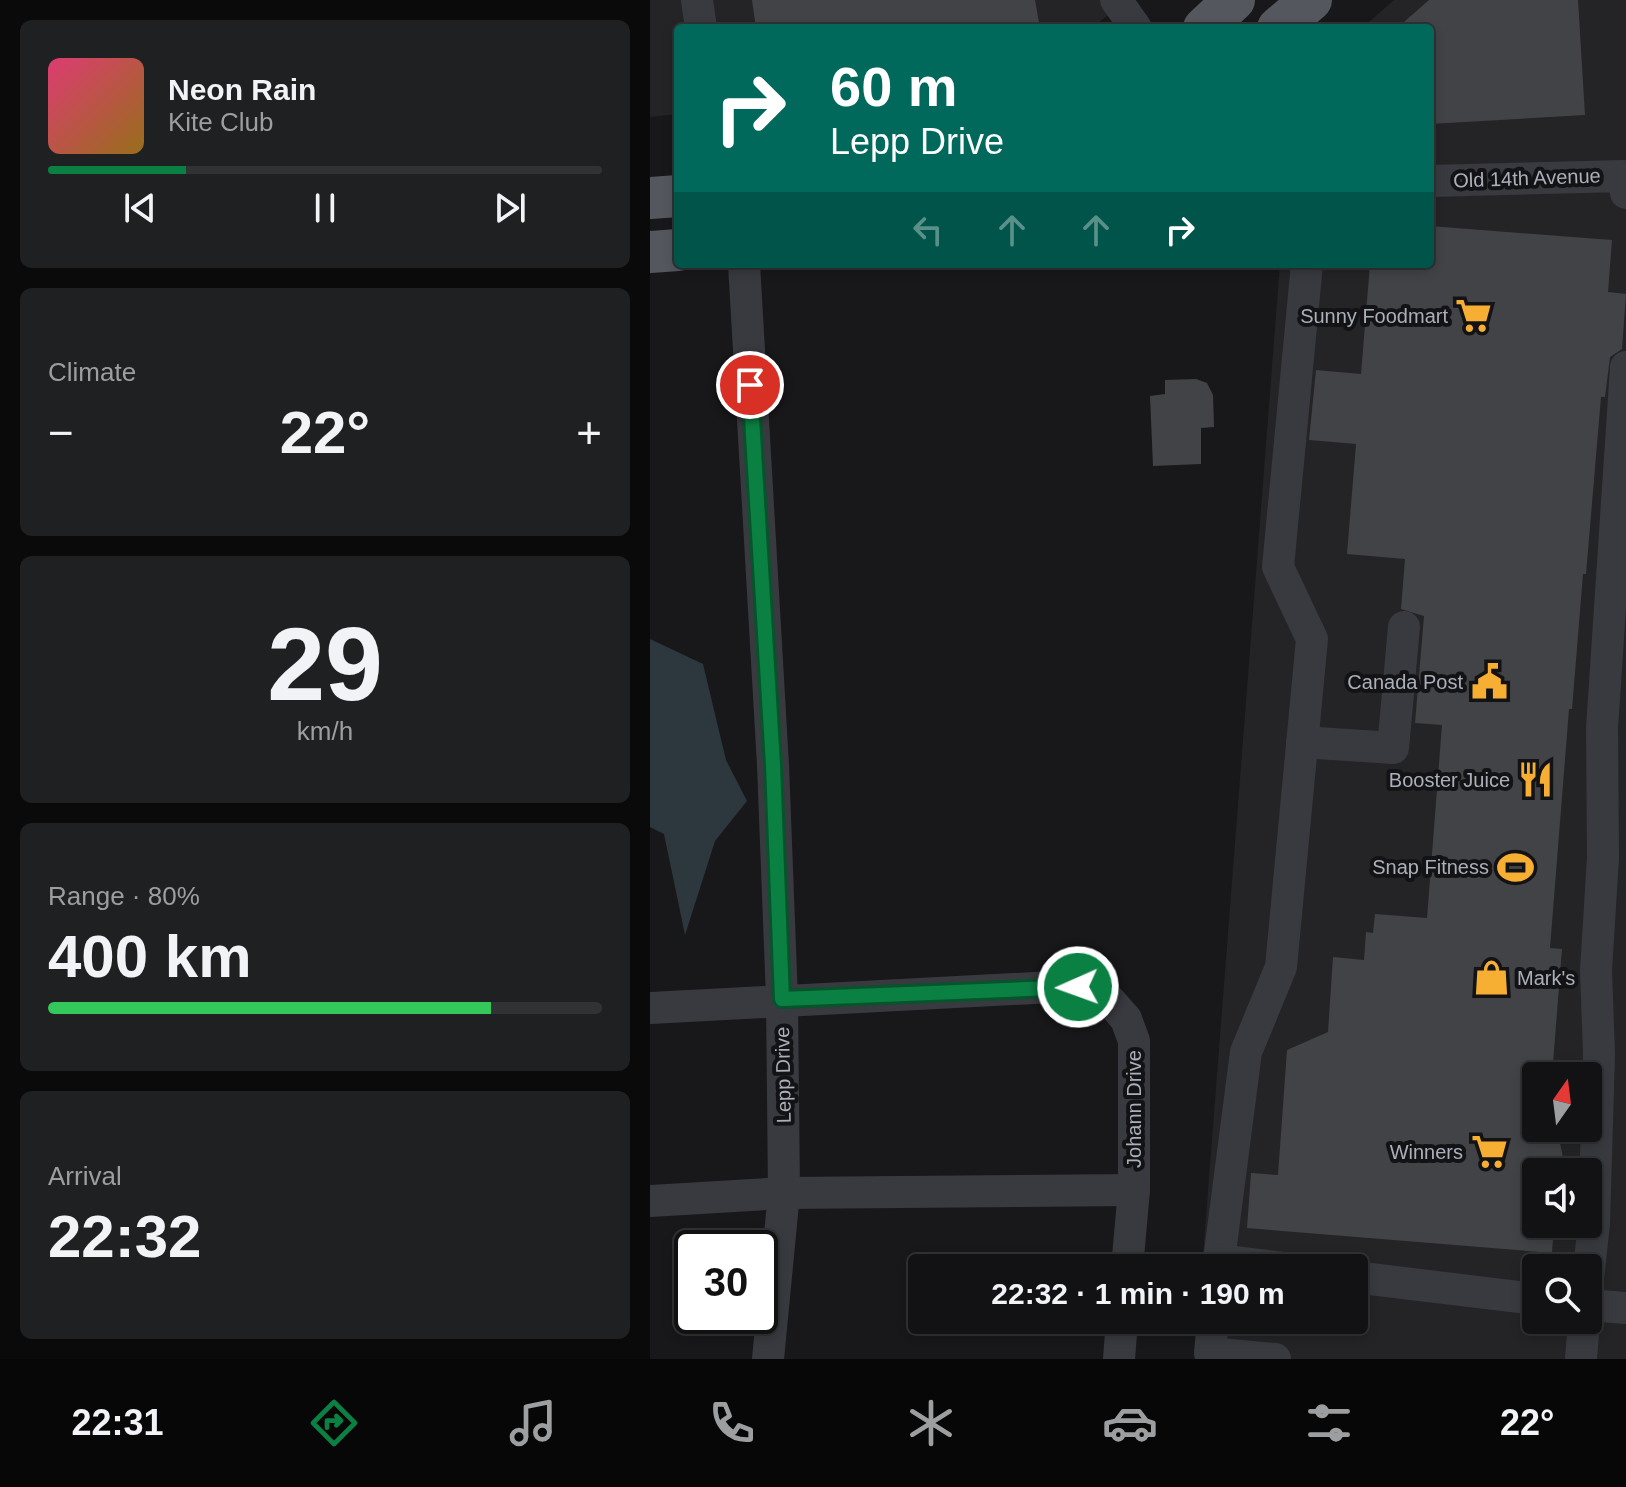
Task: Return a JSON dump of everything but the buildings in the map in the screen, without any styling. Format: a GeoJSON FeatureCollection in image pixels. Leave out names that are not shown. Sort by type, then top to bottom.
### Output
{"type":"FeatureCollection","features":[{"type":"Feature","properties":{"kind":"main road"},"geometry":{"type":"LineString","coordinates":[[1208,24],[1234,0]]}},
{"type":"Feature","properties":{"kind":"main road"},"geometry":{"type":"LineString","coordinates":[[1283,24],[1311,0]]}},
{"type":"Feature","properties":{"kind":"main road"},"geometry":{"type":"LineString","coordinates":[[650,198],[674,196]]}},
{"type":"Feature","properties":{"kind":"main road"},"geometry":{"type":"LineString","coordinates":[[650,252],[674,250]]}},
{"type":"Feature","properties":{"kind":"street"},"geometry":{"type":"LineString","coordinates":[[697,0],[700,24]]}},
{"type":"Feature","properties":{"kind":"street"},"geometry":{"type":"LineString","coordinates":[[1116,0],[1133,24]]}},
{"type":"Feature","properties":{"kind":"street","name":"Old 14th Avenue"},"geometry":{"type":"LineString","coordinates":[[1434,181],[1625,184]]}},
{"type":"Feature","properties":{"kind":"street","name":"Lepp Drive"},"geometry":{"type":"LineString","coordinates":[[744,268],[773,765],[782,999],[784,1193],[768,1359]]}},
{"type":"Feature","properties":{"kind":"street"},"geometry":{"type":"LineString","coordinates":[[1219,1254],[1246,1052],[1281,967],[1312,639],[1278,567],[1307,268]]}},
{"type":"Feature","properties":{"kind":"street"},"geometry":{"type":"LineString","coordinates":[[1591,1254],[1599,1054],[1596,970],[1614,859],[1602,728],[1626,367]]}},
{"type":"Feature","properties":{"kind":"street"},"geometry":{"type":"LineString","coordinates":[[1302,742],[1393,748],[1404,627]]}},
{"type":"Feature","properties":{"kind":"street","name":"Johann Drive"},"geometry":{"type":"LineString","coordinates":[[650,1008],[1072,986],[1100,994],[1126,1019],[1135,1047],[1134,1190],[1128,1254]]}},
{"type":"Feature","properties":{"kind":"street"},"geometry":{"type":"LineString","coordinates":[[650,1201],[784,1193],[1134,1190]]}},
{"type":"Feature","properties":{"kind":"street"},"geometry":{"type":"LineString","coordinates":[[1368,1279],[1522,1297]]}},
{"type":"Feature","properties":{"kind":"street"},"geometry":{"type":"LineString","coordinates":[[1602,1306],[1626,1308]]}},
{"type":"Feature","properties":{"kind":"street"},"geometry":{"type":"LineString","coordinates":[[1119,1359],[1121,1334]]}},
{"type":"Feature","properties":{"kind":"street"},"geometry":{"type":"LineString","coordinates":[[1212,1334],[1210,1353],[1275,1359]]}},
{"type":"Feature","properties":{"kind":"street"},"geometry":{"type":"LineString","coordinates":[[1581,1359],[1583,1334]]}},
{"type":"Feature","properties":{"kind":"shaded area"},"geometry":{"type":"Polygon","coordinates":[[[650,0],[1127,0],[1097,24],[674,24],[674,114],[650,117],[650,0]]]}},
{"type":"Feature","properties":{"kind":"shaded area"},"geometry":{"type":"Polygon","coordinates":[[[1394,0],[1626,0],[1626,1359],[1195,1359],[1197,1334],[1368,1334],[1368,1254],[1203,1254],[1280,268],[1434,268],[1434,24],[1367,24],[1394,0]]]}},
{"type":"Feature","properties":{"kind":"shaded area"},"geometry":{"type":"Polygon","coordinates":[[[650,639],[703,664],[726,760],[747,801],[715,841],[685,935],[664,834],[650,827],[650,639]]]}},
{"type":"Feature","properties":{"kind":"place","name":"Sunny Foodmart"},"geometry":{"type":"Point","coordinates":[1474,316]}},
{"type":"Feature","properties":{"kind":"place","name":"Canada Post"},"geometry":{"type":"Point","coordinates":[1489,682]}},
{"type":"Feature","properties":{"kind":"place","name":"Booster Juice"},"geometry":{"type":"Point","coordinates":[1536,780]}},
{"type":"Feature","properties":{"kind":"place","name":"Snap Fitness"},"geometry":{"type":"Point","coordinates":[1515,867]}},
{"type":"Feature","properties":{"kind":"place","name":"Mark's"},"geometry":{"type":"Point","coordinates":[1491,978]}},
{"type":"Feature","properties":{"kind":"place","name":"Winners"},"geometry":{"type":"Point","coordinates":[1489,1152]}},
{"type":"Feature","properties":{"kind":"route"},"geometry":{"type":"LineString","coordinates":[[750,385],[773,765],[782,999],[1078,987]]}}]}
